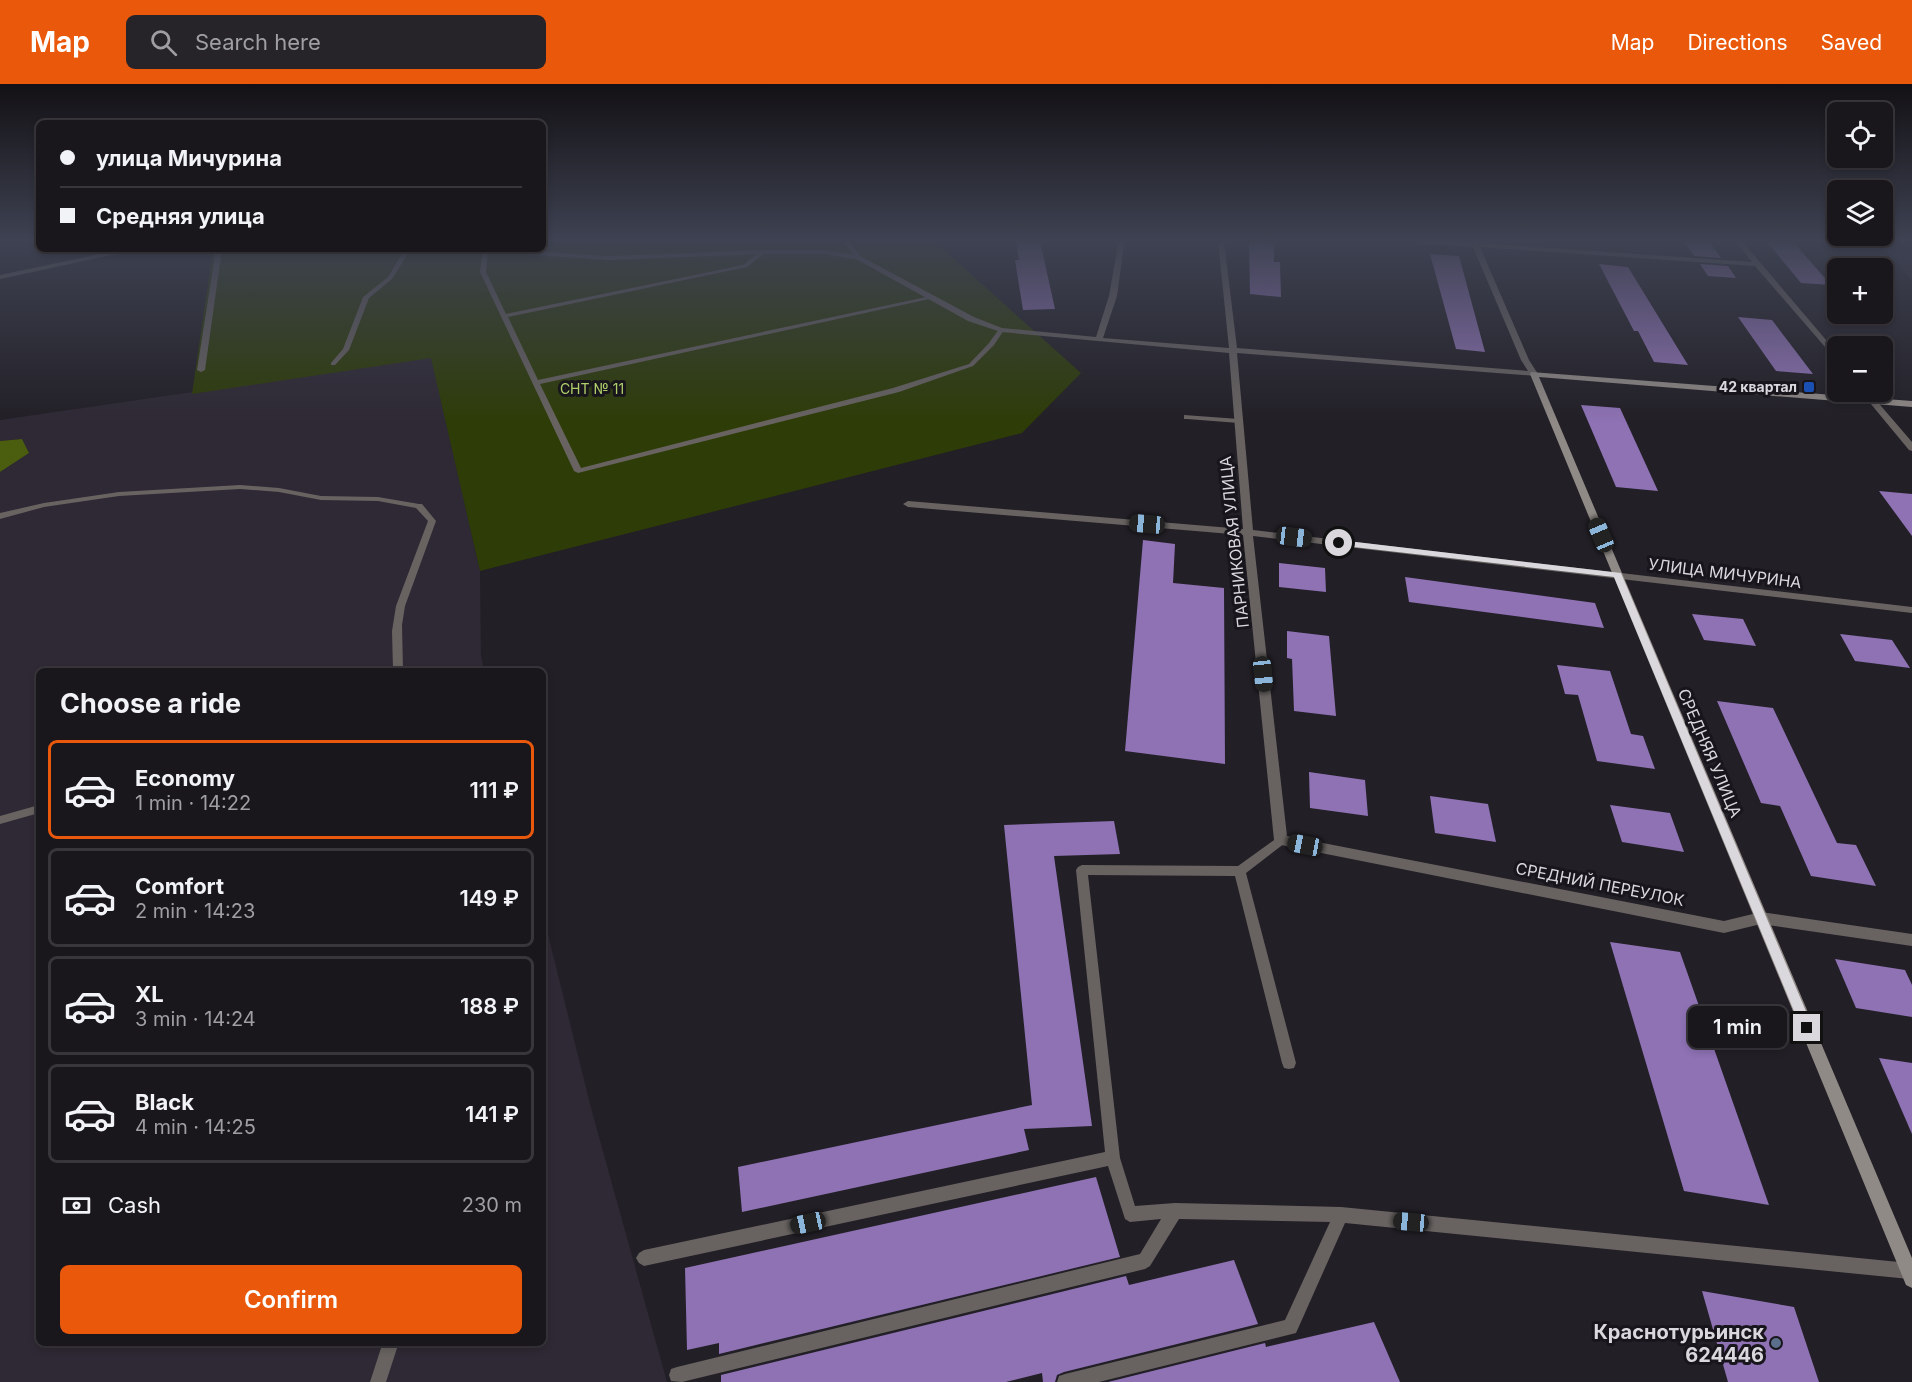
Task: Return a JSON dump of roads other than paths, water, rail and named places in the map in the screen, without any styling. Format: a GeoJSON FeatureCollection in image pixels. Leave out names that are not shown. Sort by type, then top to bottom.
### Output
{"type":"FeatureCollection","features":[{"type":"Feature","properties":{"kind":"main road"},"geometry":{"type":"LineString","coordinates":[[1534,374],[1827,397]]}},
{"type":"Feature","properties":{"kind":"main road","name":"СРЕДНЯЯ УЛИЦА"},"geometry":{"type":"LineString","coordinates":[[1534,374],[1910,1275]]}},
{"type":"Feature","properties":{"kind":"main road"},"geometry":{"type":"LineString","coordinates":[[1886,402],[1912,404]]}},
{"type":"Feature","properties":{"kind":"street"},"geometry":{"type":"LineString","coordinates":[[938,302],[971,319],[1001,330],[1099,340],[1534,374]]}},
{"type":"Feature","properties":{"kind":"street"},"geometry":{"type":"LineString","coordinates":[[1099,340],[1111,302]]}},
{"type":"Feature","properties":{"kind":"street","name":"ПАРНИКОВАЯ УЛИЦА"},"geometry":{"type":"LineString","coordinates":[[1228,302],[1248,532],[1281,840]]}},
{"type":"Feature","properties":{"kind":"street","name":"СРЕДНЯЯ УЛИЦА"},"geometry":{"type":"LineString","coordinates":[[1500,302],[1525,360],[1534,374]]}},
{"type":"Feature","properties":{"kind":"street"},"geometry":{"type":"LineString","coordinates":[[1788,302],[1827,347]]}},
{"type":"Feature","properties":{"kind":"street"},"geometry":{"type":"LineString","coordinates":[[1874,402],[1912,448]]}},
{"type":"Feature","properties":{"kind":"street","name":"УЛИЦА МИЧУРИНА"},"geometry":{"type":"LineString","coordinates":[[908,504],[1248,532],[1912,610]]}},
{"type":"Feature","properties":{"kind":"street","name":"СРЕДНИЙ ПЕРЕУЛОК"},"geometry":{"type":"LineString","coordinates":[[1281,840],[1724,927],[1761,918],[1912,940]]}},
{"type":"Feature","properties":{"kind":"lane"},"geometry":{"type":"LineString","coordinates":[[201,370],[211,302]]}},
{"type":"Feature","properties":{"kind":"lane"},"geometry":{"type":"LineString","coordinates":[[333,364],[346,350],[364,302]]}},
{"type":"Feature","properties":{"kind":"lane"},"geometry":{"type":"LineString","coordinates":[[497,302],[578,471],[885,393],[960,369],[971,365],[992,344],[1001,330]]}},
{"type":"Feature","properties":{"kind":"lane"},"geometry":{"type":"LineString","coordinates":[[504,316],[574,302]]}},
{"type":"Feature","properties":{"kind":"lane"},"geometry":{"type":"LineString","coordinates":[[536,383],[914,302]]}},
{"type":"Feature","properties":{"kind":"lane"},"geometry":{"type":"LineString","coordinates":[[1187,417],[1239,422]]}},
{"type":"Feature","properties":{"kind":"lane"},"geometry":{"type":"LineString","coordinates":[[0,516],[44,505],[120,495],[240,488],[279,490],[321,498],[378,499],[419,506],[432,521],[426,546],[410,580],[398,620],[398,668]]}},
{"type":"Feature","properties":{"kind":"lane"},"geometry":{"type":"LineString","coordinates":[[0,820],[36,810]]}},
{"type":"Feature","properties":{"kind":"lane"},"geometry":{"type":"LineString","coordinates":[[1281,840],[1240,871],[1082,870],[1113,1158],[1130,1214],[1175,1211],[1341,1215],[1910,1275]]}},
{"type":"Feature","properties":{"kind":"lane"},"geometry":{"type":"LineString","coordinates":[[1240,871],[1289,1063]]}},
{"type":"Feature","properties":{"kind":"lane"},"geometry":{"type":"LineString","coordinates":[[644,1258],[1113,1158]]}},
{"type":"Feature","properties":{"kind":"lane"},"geometry":{"type":"LineString","coordinates":[[677,1375],[1145,1261],[1175,1211]]}},
{"type":"Feature","properties":{"kind":"lane"},"geometry":{"type":"LineString","coordinates":[[1065,1382],[1290,1327],[1341,1215]]}},
{"type":"Feature","properties":{"kind":"lane"},"geometry":{"type":"LineString","coordinates":[[378,1382],[390,1346]]}},
{"type":"Feature","properties":{"kind":"place","name":"42 квартал"},"geometry":{"type":"Point","coordinates":[1809,387]}},
{"type":"Feature","properties":{"kind":"place","name":"Краснотурьинск 624446"},"geometry":{"type":"Point","coordinates":[1776,1343]}},
{"type":"Feature","properties":{"kind":"park label","name":"СНТ № 11"},"geometry":{"type":"Point","coordinates":[592,389]}}]}
